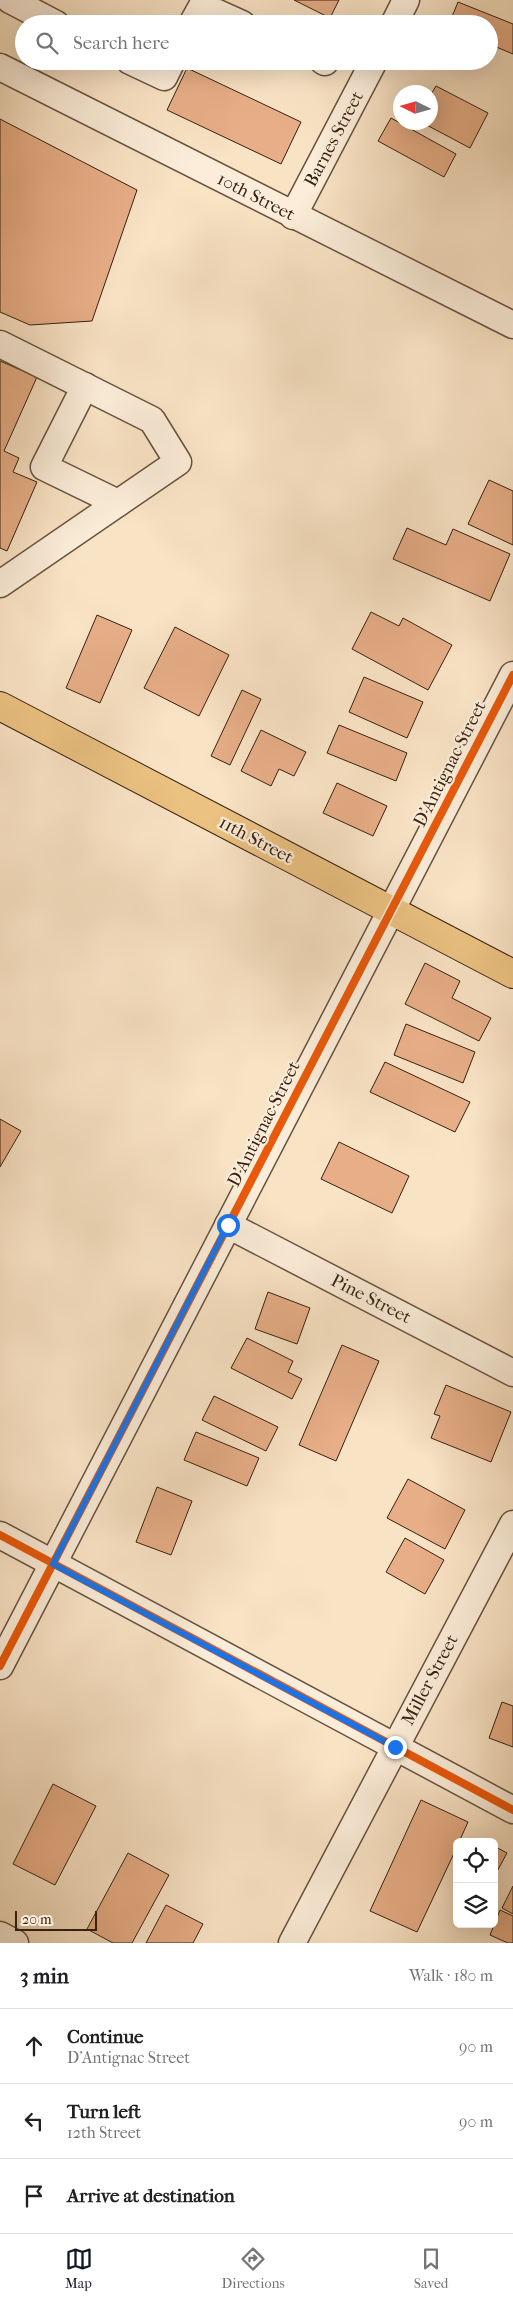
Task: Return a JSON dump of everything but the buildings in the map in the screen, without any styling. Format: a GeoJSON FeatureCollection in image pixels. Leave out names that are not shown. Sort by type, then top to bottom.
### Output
{"type":"FeatureCollection","features":[{"type":"Feature","properties":{"kind":"main road","name":"11th Street"},"geometry":{"type":"LineString","coordinates":[[0,706],[513,974]]}},
{"type":"Feature","properties":{"kind":"street"},"geometry":{"type":"LineString","coordinates":[[10,0],[39,15]]}},
{"type":"Feature","properties":{"kind":"street"},"geometry":{"type":"LineString","coordinates":[[398,15],[406,0]]}},
{"type":"Feature","properties":{"kind":"street"},"geometry":{"type":"LineString","coordinates":[[197,15],[202,6],[222,15]]}},
{"type":"Feature","properties":{"kind":"street","name":"10th Street"},"geometry":{"type":"LineString","coordinates":[[0,67],[513,325]]}},
{"type":"Feature","properties":{"kind":"street"},"geometry":{"type":"LineString","coordinates":[[149,70],[164,77],[168,70]]}},
{"type":"Feature","properties":{"kind":"street","name":"Barnes Street"},"geometry":{"type":"LineString","coordinates":[[293,216],[369,70]]}},
{"type":"Feature","properties":{"kind":"street"},"geometry":{"type":"LineString","coordinates":[[0,344],[152,420],[178,462],[0,584]]}},
{"type":"Feature","properties":{"kind":"street"},"geometry":{"type":"LineString","coordinates":[[85,386],[44,466],[118,503]]}},
{"type":"Feature","properties":{"kind":"street","name":"D'Antignac Street"},"geometry":{"type":"LineString","coordinates":[[0,1666],[513,675]]}},
{"type":"Feature","properties":{"kind":"street","name":"Pine Street"},"geometry":{"type":"LineString","coordinates":[[228,1225],[513,1373]]}},
{"type":"Feature","properties":{"kind":"street","name":"Miller Street"},"geometry":{"type":"LineString","coordinates":[[292,1943],[513,1524]]}},
{"type":"Feature","properties":{"kind":"street"},"geometry":{"type":"LineString","coordinates":[[0,1536],[513,1810]]}},
{"type":"Feature","properties":{"kind":"street"},"geometry":{"type":"LineString","coordinates":[[0,1935],[15,1943]]}},
{"type":"Feature","properties":{"kind":"cycle path"},"geometry":{"type":"LineString","coordinates":[[0,1666],[513,675]]}},
{"type":"Feature","properties":{"kind":"cycle path"},"geometry":{"type":"LineString","coordinates":[[0,1535],[513,1810]]}},
{"type":"Feature","properties":{"kind":"route"},"geometry":{"type":"LineString","coordinates":[[228,1225],[53,1564],[395,1747]]}}]}
